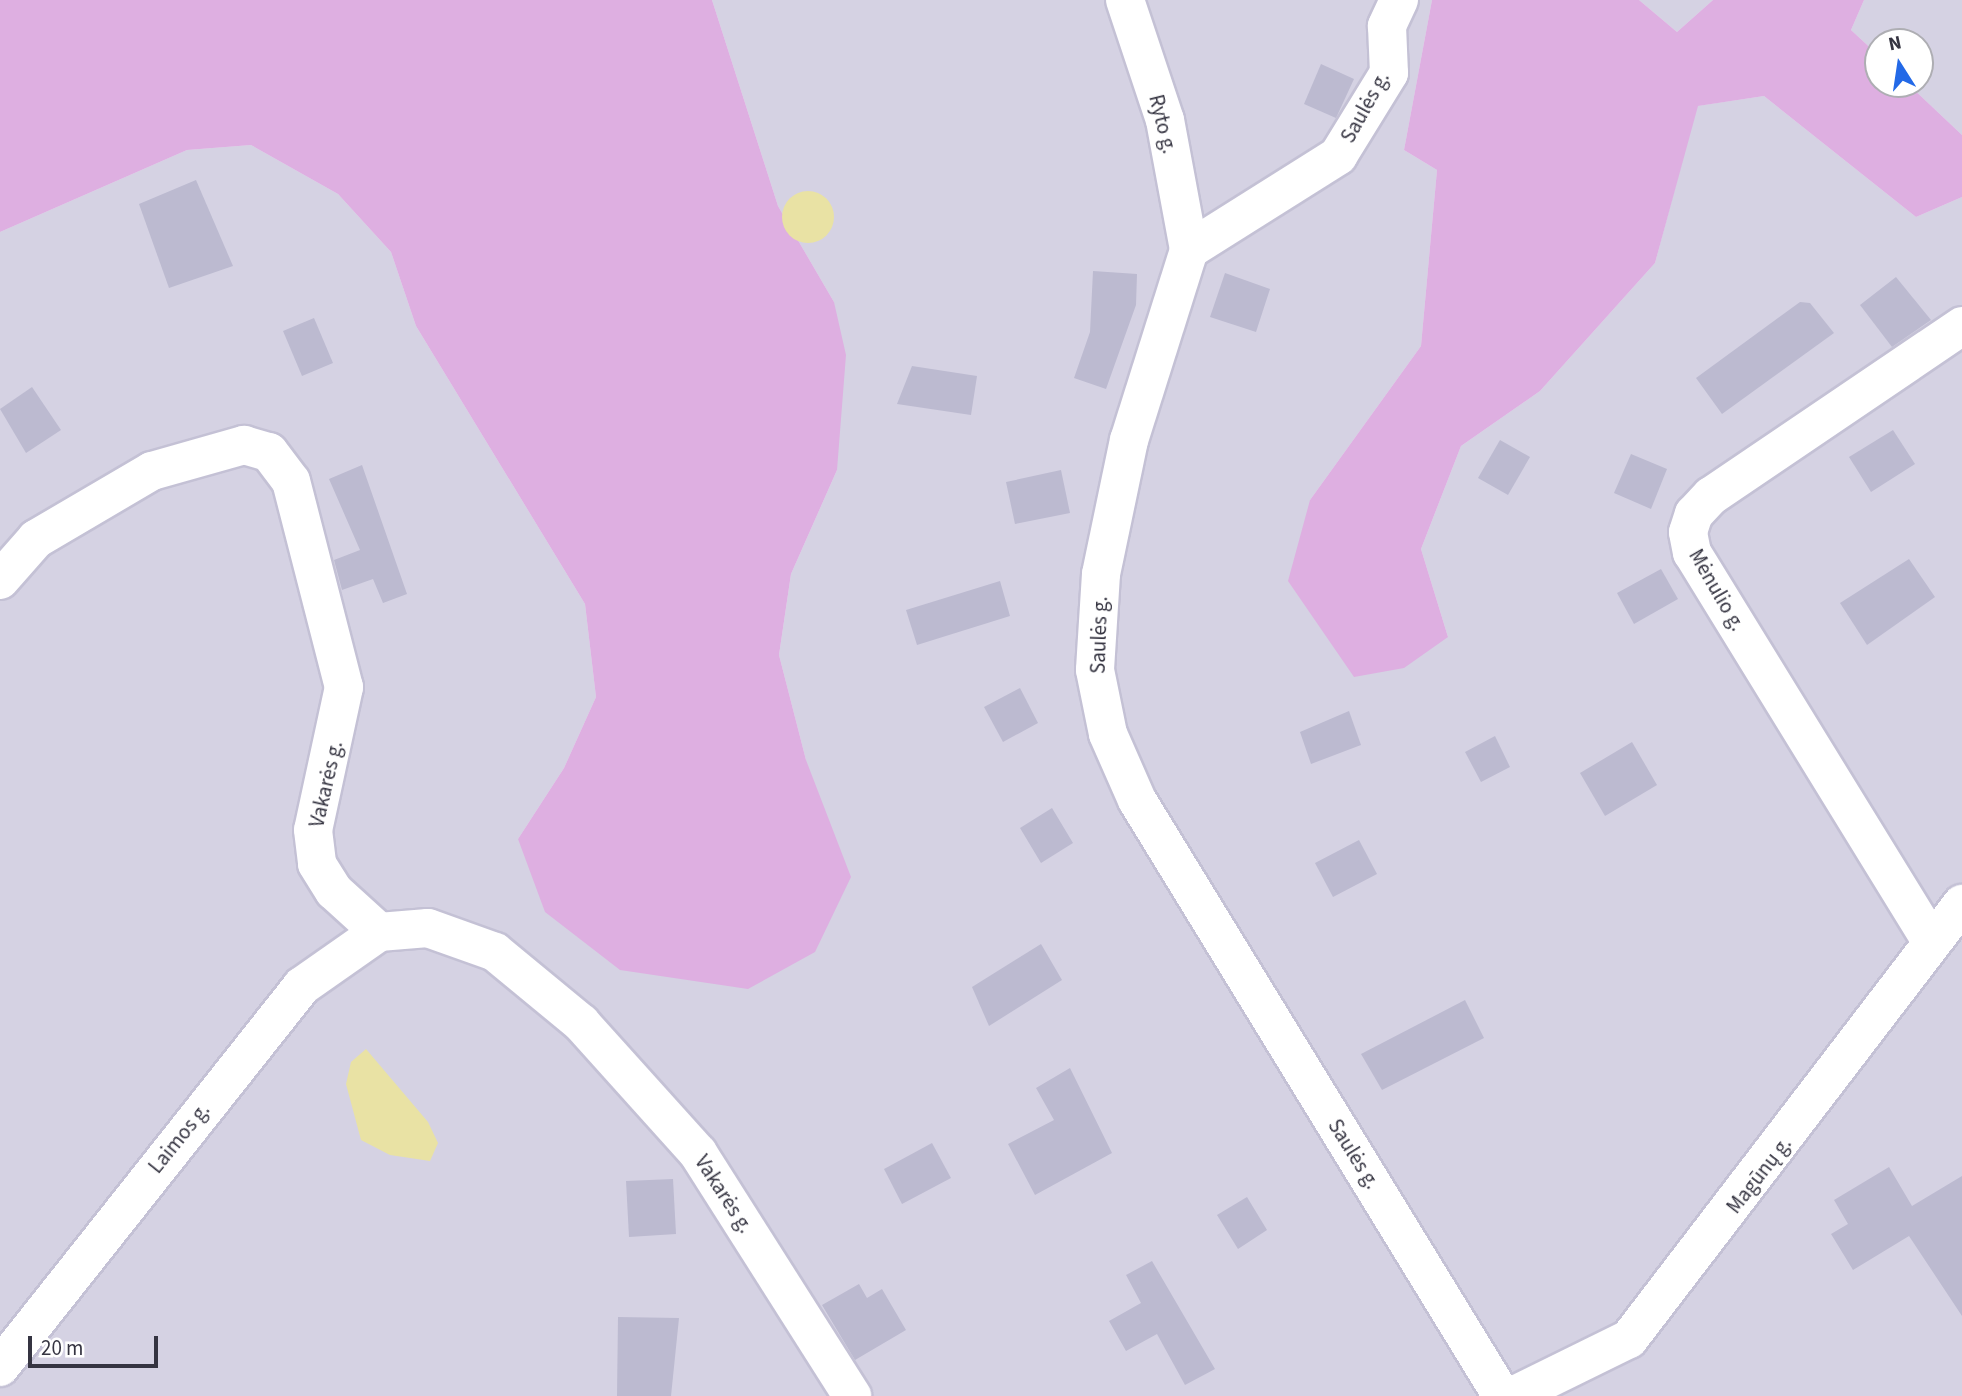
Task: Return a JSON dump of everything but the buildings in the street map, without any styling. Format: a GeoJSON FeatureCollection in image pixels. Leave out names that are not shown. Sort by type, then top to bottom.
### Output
{"type":"FeatureCollection","features":[{"type":"Feature","properties":{"kind":"street","name":"Ryto g."},"geometry":{"type":"LineString","coordinates":[[1125,0],[1165,120],[1189,250]]}},
{"type":"Feature","properties":{"kind":"street","name":"Saulės g."},"geometry":{"type":"LineString","coordinates":[[1399,0],[1387,26],[1389,73],[1338,156],[1189,250],[1129,440],[1101,574],[1095,670],[1108,734],[1137,800],[1502,1396]]}},
{"type":"Feature","properties":{"kind":"street","name":"Mėnulio g."},"geometry":{"type":"LineString","coordinates":[[1931,942],[1692,553],[1688,532],[1693,514],[1711,496],[1962,326]]}},
{"type":"Feature","properties":{"kind":"street","name":"Vakarės g."},"geometry":{"type":"LineString","coordinates":[[0,580],[36,538],[152,471],[244,445],[269,452],[291,481],[344,687],[313,831],[317,864],[334,891],[379,932],[428,928],[495,952],[581,1023],[698,1153],[852,1396]]}},
{"type":"Feature","properties":{"kind":"street","name":"Magūnų g."},"geometry":{"type":"LineString","coordinates":[[1513,1396],[1629,1339],[1779,1150],[1931,942],[1962,904]]}},
{"type":"Feature","properties":{"kind":"street","name":"Laimos g."},"geometry":{"type":"LineString","coordinates":[[0,1367],[302,986],[379,932]]}},
{"type":"Feature","properties":{"kind":"shaded area"},"geometry":{"type":"Polygon","coordinates":[[[0,0],[712,0],[778,206],[834,302],[846,355],[837,470],[791,574],[779,655],[806,760],[851,877],[815,952],[748,989],[620,970],[545,912],[518,839],[564,768],[596,697],[585,604],[416,326],[391,252],[338,194],[251,145],[187,150],[0,232],[0,0]]]}},
{"type":"Feature","properties":{"kind":"shaded area"},"geometry":{"type":"Polygon","coordinates":[[[712,0],[1432,0],[1404,150],[1437,170],[1421,346],[1310,500],[1448,637],[1421,549],[1461,446],[1540,391],[1655,263],[1697,106],[1764,96],[1916,217],[1962,197],[1962,1396],[0,1396],[0,232],[187,150],[251,145],[338,194],[391,252],[416,326],[585,604],[596,697],[564,768],[518,839],[806,760],[779,655],[791,574],[837,470],[834,302],[778,206],[712,0]]]}},
{"type":"Feature","properties":{"kind":"shaded area"},"geometry":{"type":"Polygon","coordinates":[[[1432,0],[1639,0],[1677,32],[1713,0],[1864,0],[1851,30],[1864,42],[1864,98],[1923,98],[1962,135],[1962,197],[1916,217],[1764,96],[1698,106],[1655,263],[1540,391],[1461,446],[1421,549],[1448,637],[1404,668],[1354,677],[1288,581],[1310,500],[1421,346],[1437,170],[1404,150],[1432,0]]]}},
{"type":"Feature","properties":{"kind":"shaded area"},"geometry":{"type":"Polygon","coordinates":[[[1639,0],[1713,0],[1677,32],[1639,0]]]}},
{"type":"Feature","properties":{"kind":"shaded area"},"geometry":{"type":"Polygon","coordinates":[[[1864,0],[1962,0],[1962,135],[1923,98],[1934,98],[1934,28],[1864,28],[1864,42],[1851,30],[1864,0]]]}},
{"type":"Feature","properties":{"kind":"shaded area"},"geometry":{"type":"Polygon","coordinates":[[[808,191],[827,198],[834,217],[827,236],[808,243],[789,236],[782,217],[789,198],[808,191]]]}},
{"type":"Feature","properties":{"kind":"shaded area"},"geometry":{"type":"Polygon","coordinates":[[[366,1049],[428,1122],[438,1143],[430,1161],[390,1155],[361,1140],[346,1084],[351,1062],[366,1049]]]}}]}
